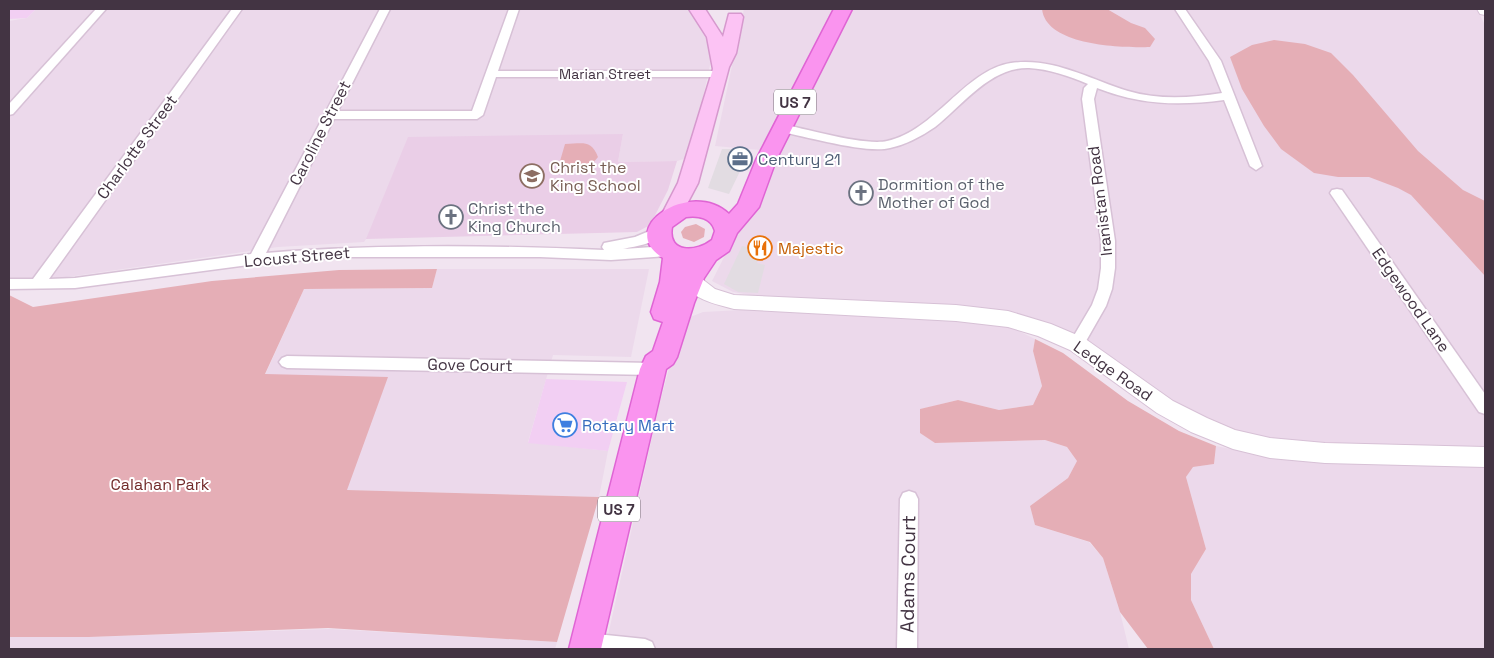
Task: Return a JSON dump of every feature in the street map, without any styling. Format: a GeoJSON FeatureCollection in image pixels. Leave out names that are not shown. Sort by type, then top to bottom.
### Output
{"type":"FeatureCollection","features":[{"type":"Feature","properties":{"kind":"main road"},"geometry":{"type":"LineString","coordinates":[[697,9],[713,30],[718,44],[720,72]]}},
{"type":"Feature","properties":{"kind":"main road","name":"US 7"},"geometry":{"type":"LineString","coordinates":[[727,230],[744,213],[782,128],[843,9]]}},
{"type":"Feature","properties":{"kind":"main road"},"geometry":{"type":"LineString","coordinates":[[713,30],[727,26],[736,13]]}},
{"type":"Feature","properties":{"kind":"main road"},"geometry":{"type":"LineString","coordinates":[[736,13],[728,53],[720,72],[688,183],[706,211],[723,221],[727,230],[724,242],[720,247],[708,254],[691,257],[669,238],[687,209],[706,211],[734,206],[751,196]]}},
{"type":"Feature","properties":{"kind":"main road","name":"US 7"},"geometry":{"type":"LineString","coordinates":[[675,302],[669,238],[688,183]]}},
{"type":"Feature","properties":{"kind":"main road","name":"US 7"},"geometry":{"type":"LineString","coordinates":[[586,646],[654,366],[650,355],[675,302],[708,254]]}},
{"type":"Feature","properties":{"kind":"street"},"geometry":{"type":"LineString","coordinates":[[9,111],[101,9]]}},
{"type":"Feature","properties":{"kind":"street","name":"Charlotte Street"},"geometry":{"type":"LineString","coordinates":[[37,285],[237,9]]}},
{"type":"Feature","properties":{"kind":"street","name":"Caroline Street"},"geometry":{"type":"LineString","coordinates":[[256,259],[385,9]]}},
{"type":"Feature","properties":{"kind":"street"},"geometry":{"type":"LineString","coordinates":[[329,115],[477,115],[514,9]]}},
{"type":"Feature","properties":{"kind":"street"},"geometry":{"type":"LineString","coordinates":[[1180,9],[1215,61],[1256,166]]}},
{"type":"Feature","properties":{"kind":"street"},"geometry":{"type":"LineString","coordinates":[[782,128],[865,145],[883,146],[898,142],[929,125],[984,78],[1003,68],[1019,65],[1044,66],[1069,72],[1118,93],[1156,100],[1187,101],[1230,96]]}},
{"type":"Feature","properties":{"kind":"street","name":"Marian Street"},"geometry":{"type":"LineString","coordinates":[[491,74],[720,72]]}},
{"type":"Feature","properties":{"kind":"street","name":"Iranistan Road"},"geometry":{"type":"LineString","coordinates":[[1077,344],[1099,306],[1105,289],[1108,268],[1108,241],[1088,99],[1090,88],[1094,84]]}},
{"type":"Feature","properties":{"kind":"street","name":"Edgewood Lane"},"geometry":{"type":"LineString","coordinates":[[1337,193],[1485,407]]}},
{"type":"Feature","properties":{"kind":"street","name":"Locust Street"},"geometry":{"type":"LineString","coordinates":[[9,284],[75,283],[256,259],[346,252],[586,252],[611,255],[669,238]]}},
{"type":"Feature","properties":{"kind":"street","name":"Locust Street"},"geometry":{"type":"LineString","coordinates":[[586,252],[638,241],[669,238]]}},
{"type":"Feature","properties":{"kind":"street","name":"Ledge Road"},"geometry":{"type":"LineString","coordinates":[[690,280],[708,294],[734,302]]}},
{"type":"Feature","properties":{"kind":"street","name":"Ledge Road"},"geometry":{"type":"LineString","coordinates":[[675,302],[716,304],[734,302],[974,314],[1028,324],[1077,344],[1155,400],[1181,416],[1217,433],[1253,444],[1325,454],[1485,456]]}},
{"type":"Feature","properties":{"kind":"street","name":"Gove Court"},"geometry":{"type":"LineString","coordinates":[[287,362],[654,366]]}},
{"type":"Feature","properties":{"kind":"street","name":"Adams Court"},"geometry":{"type":"LineString","coordinates":[[906,649],[909,499]]}},
{"type":"Feature","properties":{"kind":"street"},"geometry":{"type":"LineString","coordinates":[[586,646],[645,649]]}},
{"type":"Feature","properties":{"kind":"shaded area"},"geometry":{"type":"Polygon","coordinates":[[[9,9],[36,9],[27,18],[9,19],[9,9]]]}},
{"type":"Feature","properties":{"kind":"shaded area"},"geometry":{"type":"Polygon","coordinates":[[[36,9],[687,9],[698,21],[708,38],[712,56],[690,157],[677,161],[618,162],[623,134],[366,239],[364,242],[278,247],[60,278],[9,278],[9,21],[27,18],[36,9]]]}},
{"type":"Feature","properties":{"kind":"shaded area"},"geometry":{"type":"Polygon","coordinates":[[[744,9],[834,9],[760,150],[715,146],[744,9]]]}},
{"type":"Feature","properties":{"kind":"shaded area"},"geometry":{"type":"Polygon","coordinates":[[[849,9],[1477,9],[1485,25],[1485,447],[1290,442],[1259,438],[1204,419],[1173,402],[1081,338],[1034,319],[1009,312],[969,306],[755,296],[733,292],[712,281],[849,9]]]}},
{"type":"Feature","properties":{"kind":"shaded area","name":"Christ the King School"},"geometry":{"type":"Polygon","coordinates":[[[623,134],[618,162],[677,161],[668,190],[650,225],[637,232],[366,239],[408,137],[623,134]]]}},
{"type":"Feature","properties":{"kind":"shaded area"},"geometry":{"type":"Polygon","coordinates":[[[722,149],[732,149],[731,156],[736,163],[743,165],[729,194],[708,188],[722,149]]]}},
{"type":"Feature","properties":{"kind":"shaded area"},"geometry":{"type":"Polygon","coordinates":[[[742,246],[760,250],[757,263],[765,265],[758,293],[738,292],[724,284],[742,246]]]}},
{"type":"Feature","properties":{"kind":"shaded area"},"geometry":{"type":"Polygon","coordinates":[[[437,269],[649,269],[631,357],[553,355],[528,442],[608,451],[599,497],[347,490],[265,375],[304,289],[432,288],[437,269]]]}},
{"type":"Feature","properties":{"kind":"shaded area"},"geometry":{"type":"Polygon","coordinates":[[[741,310],[976,320],[1006,325],[1035,339],[1033,351],[1042,386],[1033,405],[999,410],[958,400],[921,409],[920,433],[935,443],[1045,440],[1067,447],[1077,461],[1068,478],[1030,506],[1035,525],[1089,542],[1103,558],[1120,612],[1129,649],[605,649],[659,406],[678,335],[688,318],[703,312],[741,310]]]}},
{"type":"Feature","properties":{"kind":"shaded area"},"geometry":{"type":"Polygon","coordinates":[[[546,379],[627,382],[608,451],[528,443],[546,379]]]}},
{"type":"Feature","properties":{"kind":"shaded area"},"geometry":{"type":"Polygon","coordinates":[[[1216,446],[1266,456],[1485,464],[1485,649],[1214,649],[1191,600],[1191,574],[1206,549],[1186,477],[1192,467],[1214,464],[1216,446]]]}},
{"type":"Feature","properties":{"kind":"shaded area"},"geometry":{"type":"Polygon","coordinates":[[[330,629],[557,642],[555,649],[9,649],[9,637],[89,637],[330,629]]]}},
{"type":"Feature","properties":{"kind":"green space"},"geometry":{"type":"Polygon","coordinates":[[[1042,9],[1107,9],[1131,23],[1145,28],[1155,39],[1150,47],[1122,47],[1071,38],[1057,31],[1047,21],[1042,9]]]}},
{"type":"Feature","properties":{"kind":"green space"},"geometry":{"type":"Polygon","coordinates":[[[1274,40],[1305,44],[1331,53],[1353,75],[1418,151],[1463,190],[1485,201],[1485,276],[1411,195],[1369,177],[1338,177],[1314,173],[1281,149],[1264,126],[1242,89],[1230,57],[1252,45],[1274,40]]]}},
{"type":"Feature","properties":{"kind":"green space"},"geometry":{"type":"Polygon","coordinates":[[[581,143],[589,145],[598,157],[589,168],[558,168],[565,144],[581,143]]]}},
{"type":"Feature","properties":{"kind":"green space"},"geometry":{"type":"Polygon","coordinates":[[[696,224],[705,229],[704,237],[694,242],[683,238],[681,232],[685,227],[696,224]]]}},
{"type":"Feature","properties":{"kind":"green space","name":"Calahan Park"},"geometry":{"type":"Polygon","coordinates":[[[437,269],[432,288],[304,289],[265,374],[388,377],[347,490],[599,497],[557,642],[328,628],[89,637],[9,637],[9,295],[33,307],[212,281],[339,270],[437,269]]]}},
{"type":"Feature","properties":{"kind":"green space"},"geometry":{"type":"Polygon","coordinates":[[[1035,339],[1063,353],[1128,401],[1179,431],[1216,446],[1214,464],[1193,467],[1186,477],[1206,549],[1191,574],[1191,600],[1214,649],[1148,649],[1120,612],[1103,558],[1090,542],[1035,525],[1030,506],[1068,478],[1077,461],[1067,447],[1045,440],[935,443],[920,433],[920,409],[958,400],[999,410],[1033,405],[1042,386],[1033,351],[1035,339]]]}},
{"type":"Feature","properties":{"kind":"place","name":"Century 21"},"geometry":{"type":"Point","coordinates":[740,159]}},
{"type":"Feature","properties":{"kind":"place","name":"Christ the King School"},"geometry":{"type":"Point","coordinates":[532,176]}},
{"type":"Feature","properties":{"kind":"place","name":"Dormition of the Mother of God"},"geometry":{"type":"Point","coordinates":[861,193]}},
{"type":"Feature","properties":{"kind":"place","name":"Christ the King Church"},"geometry":{"type":"Point","coordinates":[451,217]}},
{"type":"Feature","properties":{"kind":"place","name":"Majestic"},"geometry":{"type":"Point","coordinates":[760,248]}},
{"type":"Feature","properties":{"kind":"place","name":"Rotary Mart"},"geometry":{"type":"Point","coordinates":[565,425]}}]}
